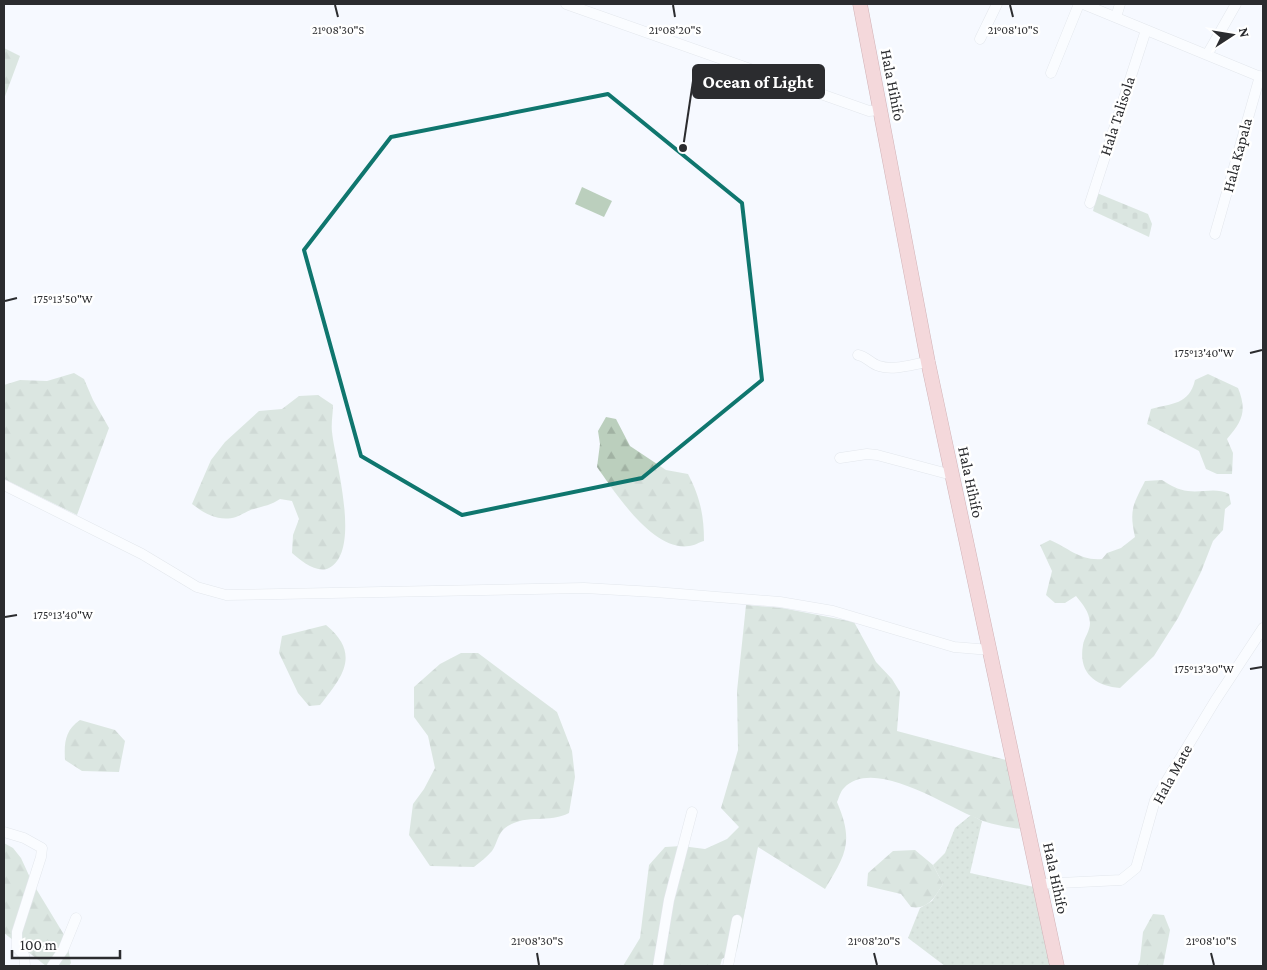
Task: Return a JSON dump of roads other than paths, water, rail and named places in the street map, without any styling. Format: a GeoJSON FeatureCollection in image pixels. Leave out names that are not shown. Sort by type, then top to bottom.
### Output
{"type":"FeatureCollection","features":[{"type":"Feature","properties":{"kind":"main road","name":"Hala Hihifo"},"geometry":{"type":"LineString","coordinates":[[860,4],[928,362],[1057,966]]}},
{"type":"Feature","properties":{"kind":"street"},"geometry":{"type":"LineString","coordinates":[[566,4],[869,111],[879,110]]}},
{"type":"Feature","properties":{"kind":"street"},"geometry":{"type":"LineString","coordinates":[[980,39],[997,4]]}},
{"type":"Feature","properties":{"kind":"street"},"geometry":{"type":"LineString","coordinates":[[1052,72],[1079,4]]}},
{"type":"Feature","properties":{"kind":"street"},"geometry":{"type":"LineString","coordinates":[[1083,4],[1262,77]]}},
{"type":"Feature","properties":{"kind":"street"},"geometry":{"type":"LineString","coordinates":[[1116,17],[1120,4]]}},
{"type":"Feature","properties":{"kind":"street"},"geometry":{"type":"LineString","coordinates":[[1207,55],[1236,4]]}},
{"type":"Feature","properties":{"kind":"street","name":"Hala Talisola"},"geometry":{"type":"LineString","coordinates":[[1090,203],[1146,30]]}},
{"type":"Feature","properties":{"kind":"street","name":"Hala Kapala"},"geometry":{"type":"LineString","coordinates":[[1216,234],[1262,77]]}},
{"type":"Feature","properties":{"kind":"street"},"geometry":{"type":"LineString","coordinates":[[858,355],[862,355],[876,365],[886,368],[928,362]]}},
{"type":"Feature","properties":{"kind":"street"},"geometry":{"type":"LineString","coordinates":[[840,458],[867,454],[877,455],[952,475]]}},
{"type":"Feature","properties":{"kind":"street"},"geometry":{"type":"LineString","coordinates":[[4,485],[142,554],[197,587],[226,596],[584,588],[655,592],[780,602],[833,611],[954,647],[990,650]]}},
{"type":"Feature","properties":{"kind":"street","name":"Hala Mate"},"geometry":{"type":"LineString","coordinates":[[1039,884],[1121,880],[1136,868],[1155,800],[1215,701],[1263,628]]}},
{"type":"Feature","properties":{"kind":"street"},"geometry":{"type":"LineString","coordinates":[[658,966],[669,900],[692,812]]}},
{"type":"Feature","properties":{"kind":"street"},"geometry":{"type":"LineString","coordinates":[[4,832],[24,838],[42,848],[41,857],[17,932],[17,948],[24,955],[25,966]]}},
{"type":"Feature","properties":{"kind":"street"},"geometry":{"type":"LineString","coordinates":[[52,966],[63,950],[76,918]]}},
{"type":"Feature","properties":{"kind":"street"},"geometry":{"type":"LineString","coordinates":[[728,966],[737,920]]}},
{"type":"Feature","properties":{"kind":"place","name":"Ocean of Light"},"geometry":{"type":"Point","coordinates":[683,148]}}]}
